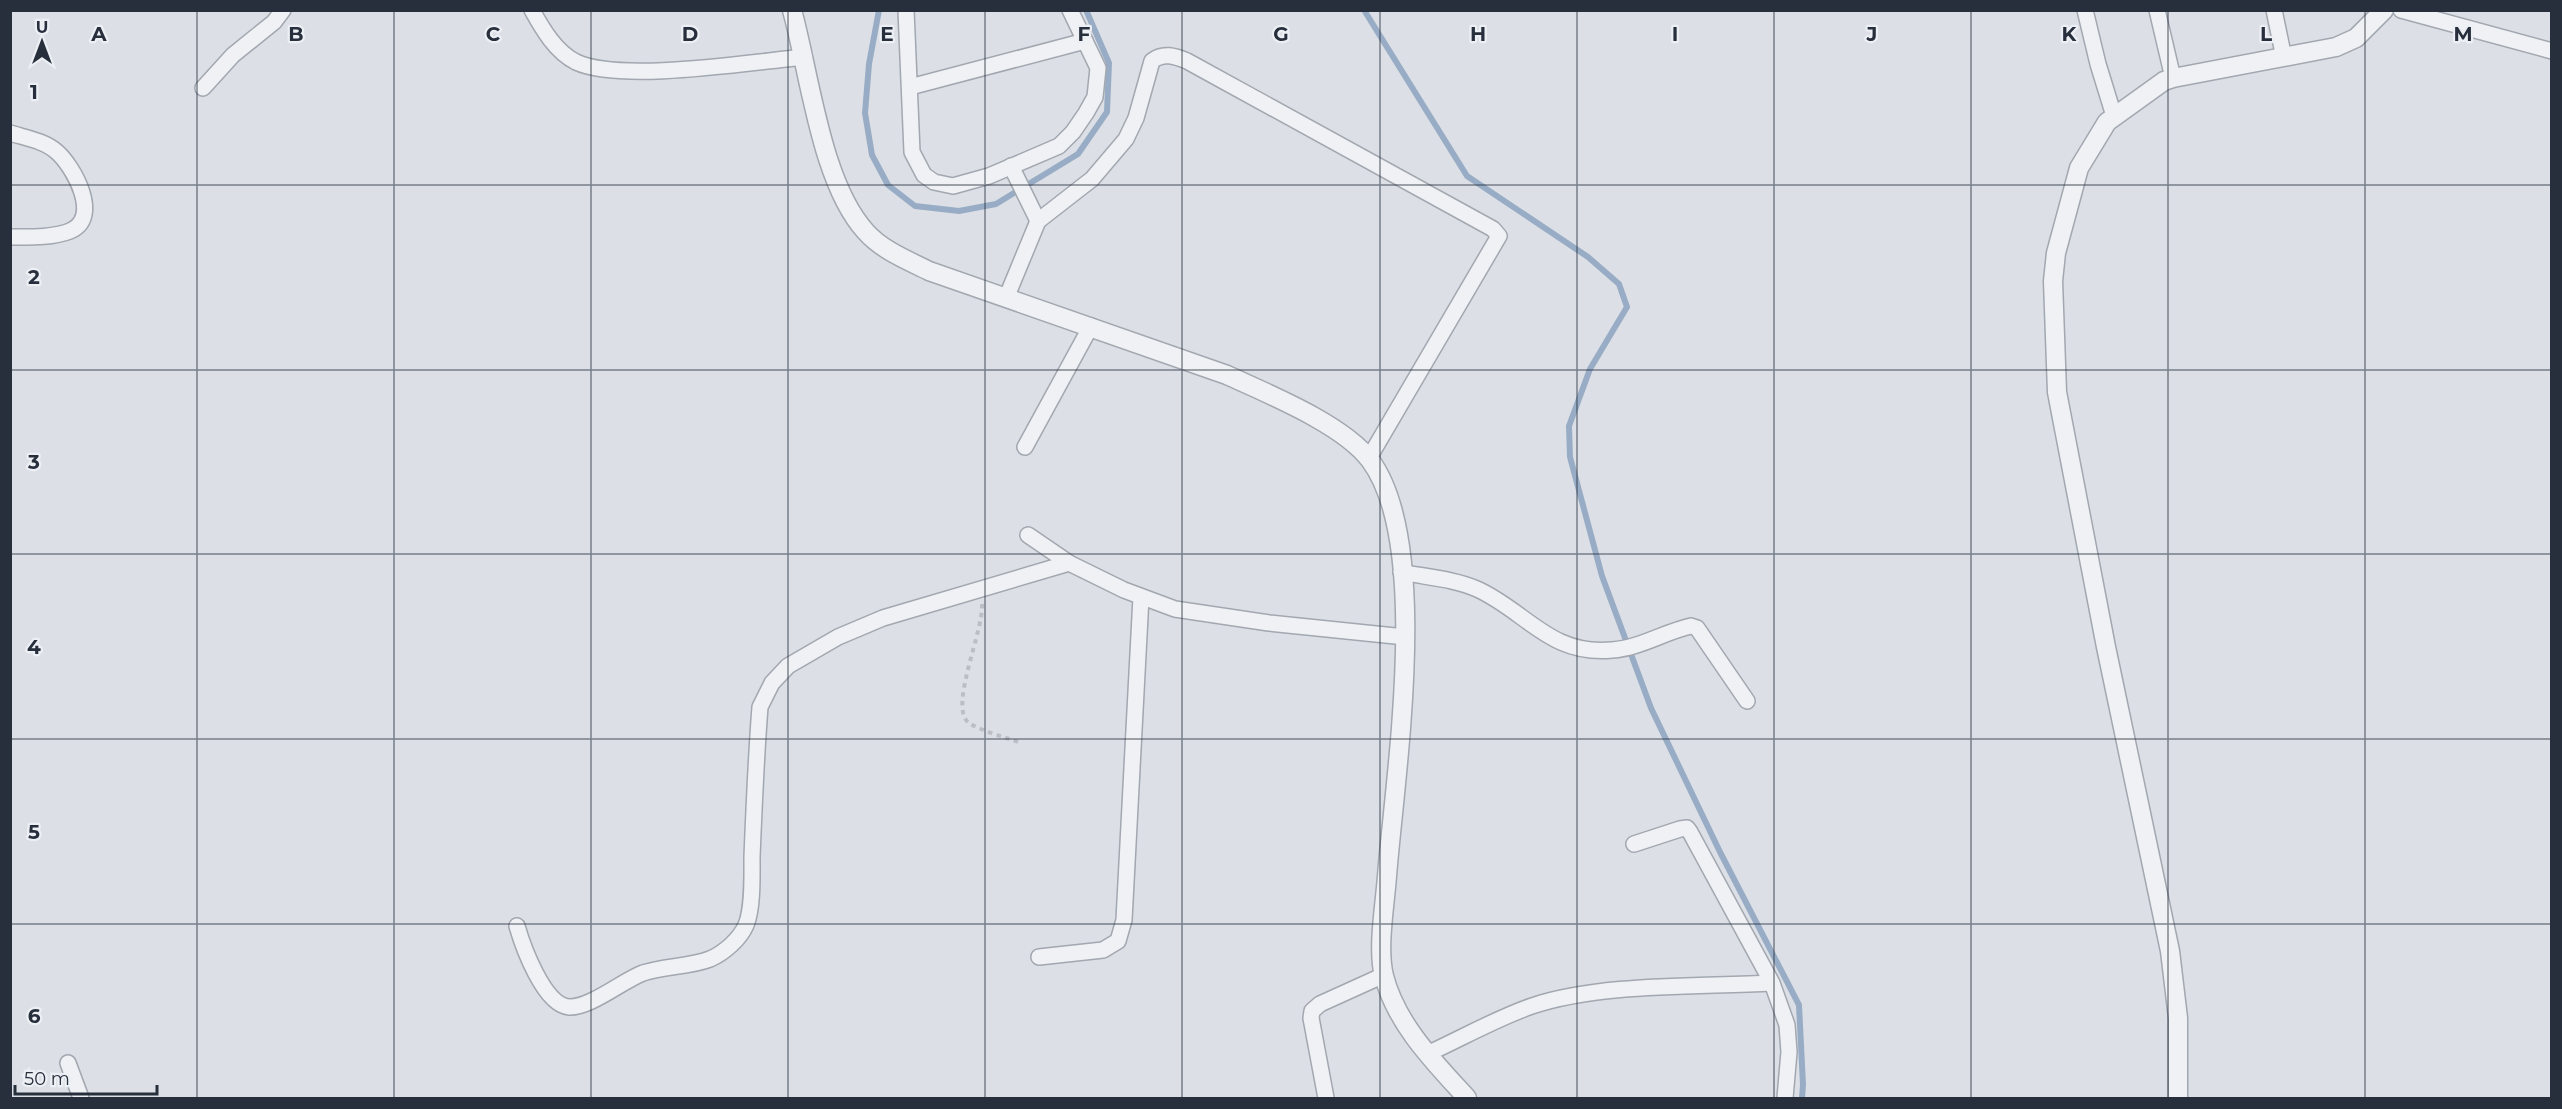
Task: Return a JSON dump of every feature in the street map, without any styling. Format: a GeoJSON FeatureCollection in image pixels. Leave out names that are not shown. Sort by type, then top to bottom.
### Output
{"type":"FeatureCollection","features":[{"type":"Feature","properties":{"kind":"street"},"geometry":{"type":"LineString","coordinates":[[203,88],[233,55],[274,22],[283,10]]}},
{"type":"Feature","properties":{"kind":"street"},"geometry":{"type":"LineString","coordinates":[[532,10],[547,38],[576,62],[612,71],[649,71],[804,57]]}},
{"type":"Feature","properties":{"kind":"street"},"geometry":{"type":"LineString","coordinates":[[792,10],[839,188],[852,216],[867,234],[894,254],[928,271],[1007,296],[1227,375],[1326,425],[1369,458],[1390,500],[1401,572],[1405,637],[1402,711],[1385,901],[1384,975],[1392,999],[1427,1054],[1467,1098]]}},
{"type":"Feature","properties":{"kind":"street"},"geometry":{"type":"LineString","coordinates":[[906,10],[912,152],[916,165],[924,176],[934,182],[953,186],[1059,146],[1073,132],[1086,113],[1095,97],[1098,68],[1070,10]]}},
{"type":"Feature","properties":{"kind":"street"},"geometry":{"type":"LineString","coordinates":[[2085,10],[2114,116]]}},
{"type":"Feature","properties":{"kind":"street"},"geometry":{"type":"LineString","coordinates":[[2157,10],[2173,78]]}},
{"type":"Feature","properties":{"kind":"street"},"geometry":{"type":"LineString","coordinates":[[2274,10],[2284,58]]}},
{"type":"Feature","properties":{"kind":"street"},"geometry":{"type":"LineString","coordinates":[[2178,1098],[2178,1018],[2170,951],[2106,647],[2055,374],[2053,281],[2056,253],[2076,175],[2107,122],[2114,116],[2164,81],[2173,78],[2284,58],[2346,42],[2356,38],[2384,10]]}},
{"type":"Feature","properties":{"kind":"street"},"geometry":{"type":"LineString","coordinates":[[2401,10],[2552,51]]}},
{"type":"Feature","properties":{"kind":"street"},"geometry":{"type":"LineString","coordinates":[[910,87],[1085,41]]}},
{"type":"Feature","properties":{"kind":"street"},"geometry":{"type":"LineString","coordinates":[[1007,296],[1036,218],[1092,179],[1126,139],[1136,118],[1152,60],[1157,56],[1166,55],[1187,60],[1492,229],[1498,236],[1369,458]]}},
{"type":"Feature","properties":{"kind":"street"},"geometry":{"type":"LineString","coordinates":[[10,133],[48,146],[58,153],[74,173],[84,200],[83,217],[80,224],[70,231],[39,237],[10,237]]}},
{"type":"Feature","properties":{"kind":"street"},"geometry":{"type":"LineString","coordinates":[[1011,166],[1036,218]]}},
{"type":"Feature","properties":{"kind":"street"},"geometry":{"type":"LineString","coordinates":[[1025,447],[1091,326]]}},
{"type":"Feature","properties":{"kind":"street"},"geometry":{"type":"LineString","coordinates":[[1028,535],[1069,563],[1142,597],[1175,609],[1211,616],[1405,637]]}},
{"type":"Feature","properties":{"kind":"street"},"geometry":{"type":"LineString","coordinates":[[517,926],[525,953],[542,982],[554,1000],[569,1007],[588,1002],[614,986],[643,973],[710,959],[730,946],[746,925],[751,886],[760,707],[772,683],[788,666],[838,637],[883,618],[1069,563]]}},
{"type":"Feature","properties":{"kind":"street"},"geometry":{"type":"LineString","coordinates":[[1401,572],[1475,588],[1502,602],[1533,628],[1556,642],[1580,648],[1610,651],[1660,638],[1682,628],[1691,626],[1698,628],[1748,701]]}},
{"type":"Feature","properties":{"kind":"street"},"geometry":{"type":"LineString","coordinates":[[1039,957],[1103,950],[1118,941],[1124,920],[1142,597]]}},
{"type":"Feature","properties":{"kind":"street"},"geometry":{"type":"LineString","coordinates":[[1634,844],[1687,828],[1771,984],[1787,1025],[1789,1053],[1785,1098]]}},
{"type":"Feature","properties":{"kind":"street"},"geometry":{"type":"LineString","coordinates":[[1326,1098],[1311,1018],[1312,1011],[1320,1004],[1384,975]]}},
{"type":"Feature","properties":{"kind":"street"},"geometry":{"type":"LineString","coordinates":[[1427,1054],[1531,1006],[1562,998],[1597,992],[1771,984]]}},
{"type":"Feature","properties":{"kind":"street"},"geometry":{"type":"LineString","coordinates":[[68,1063],[81,1098]]}},
{"type":"Feature","properties":{"kind":"path"},"geometry":{"type":"LineString","coordinates":[[981,588],[983,616],[976,645],[967,664],[962,714],[968,723],[1021,742]]}},
{"type":"Feature","properties":{"kind":"waterway"},"geometry":{"type":"LineString","coordinates":[[879,10],[869,64],[865,113],[872,155],[888,185],[915,206],[959,211],[996,204],[1078,154],[1107,112],[1109,63],[1086,10]]}},
{"type":"Feature","properties":{"kind":"waterway"},"geometry":{"type":"LineString","coordinates":[[1364,10],[1467,176],[1588,257],[1619,284],[1627,307],[1590,369],[1569,426],[1570,457],[1602,576],[1651,708],[1720,852],[1799,1005],[1802,1098]]}}]}
